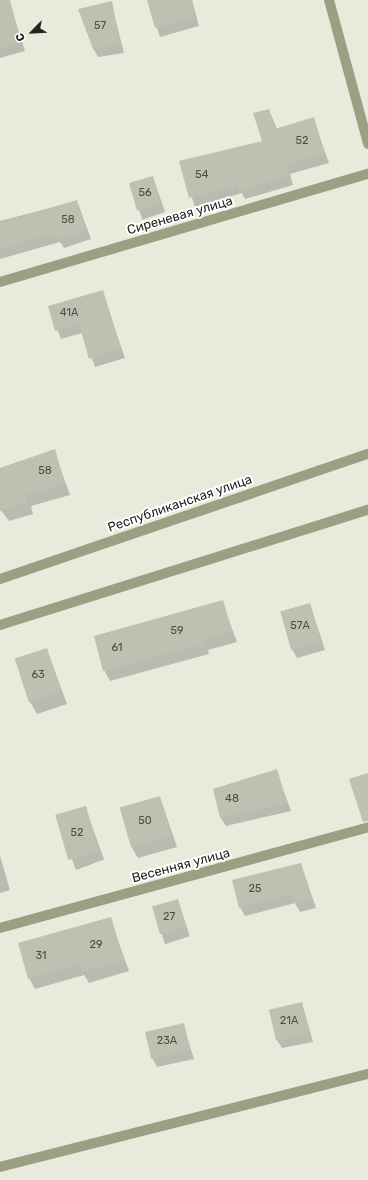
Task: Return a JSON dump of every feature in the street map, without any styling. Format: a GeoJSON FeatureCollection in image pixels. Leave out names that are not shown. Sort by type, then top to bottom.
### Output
{"type":"FeatureCollection","features":[{"type":"Feature","properties":{"kind":"street"},"geometry":{"type":"LineString","coordinates":[[329,0],[368,144]]}},
{"type":"Feature","properties":{"kind":"street","name":"Сиреневая улица"},"geometry":{"type":"LineString","coordinates":[[0,282],[368,174]]}},
{"type":"Feature","properties":{"kind":"street","name":"Республиканская улица"},"geometry":{"type":"LineString","coordinates":[[0,579],[368,454]]}},
{"type":"Feature","properties":{"kind":"street"},"geometry":{"type":"LineString","coordinates":[[0,625],[368,510]]}},
{"type":"Feature","properties":{"kind":"street","name":"Весенняя улица"},"geometry":{"type":"LineString","coordinates":[[0,928],[368,827]]}},
{"type":"Feature","properties":{"kind":"street"},"geometry":{"type":"LineString","coordinates":[[0,1167],[368,1074]]}},
{"type":"Feature","properties":{"kind":"building"},"geometry":{"type":"Polygon","coordinates":[[[0,0],[10,0],[21,42],[0,48],[0,0]]]}},
{"type":"Feature","properties":{"kind":"building"},"geometry":{"type":"Polygon","coordinates":[[[147,0],[190,0],[195,17],[155,28],[147,0]]]}},
{"type":"Feature","properties":{"kind":"building"},"geometry":{"type":"Polygon","coordinates":[[[112,1],[120,44],[93,49],[78,9],[112,1]]]}},
{"type":"Feature","properties":{"kind":"building"},"geometry":{"type":"Polygon","coordinates":[[[269,109],[275,129],[314,117],[325,154],[286,165],[289,176],[239,191],[238,185],[189,198],[179,161],[262,141],[253,113],[269,109]]]}},
{"type":"Feature","properties":{"kind":"building"},"geometry":{"type":"Polygon","coordinates":[[[153,176],[161,204],[137,211],[129,183],[153,176]]]}},
{"type":"Feature","properties":{"kind":"building"},"geometry":{"type":"Polygon","coordinates":[[[77,200],[87,230],[58,240],[56,233],[0,249],[0,223],[77,200]]]}},
{"type":"Feature","properties":{"kind":"building"},"geometry":{"type":"Polygon","coordinates":[[[103,290],[121,349],[89,359],[79,324],[55,331],[48,306],[103,290]]]}},
{"type":"Feature","properties":{"kind":"building"},"geometry":{"type":"Polygon","coordinates":[[[55,449],[65,484],[25,495],[27,503],[0,511],[0,468],[55,449]]]}},
{"type":"Feature","properties":{"kind":"building"},"geometry":{"type":"Polygon","coordinates":[[[223,600],[232,631],[202,640],[204,644],[103,671],[94,636],[223,600]]]}},
{"type":"Feature","properties":{"kind":"building"},"geometry":{"type":"Polygon","coordinates":[[[310,603],[321,641],[291,650],[280,612],[310,603]]]}},
{"type":"Feature","properties":{"kind":"building"},"geometry":{"type":"Polygon","coordinates":[[[47,648],[61,692],[29,702],[15,659],[47,648]]]}},
{"type":"Feature","properties":{"kind":"building"},"geometry":{"type":"Polygon","coordinates":[[[277,769],[287,803],[220,818],[213,789],[277,769]]]}},
{"type":"Feature","properties":{"kind":"building"},"geometry":{"type":"Polygon","coordinates":[[[368,773],[368,821],[363,822],[349,779],[368,773]]]}},
{"type":"Feature","properties":{"kind":"building"},"geometry":{"type":"Polygon","coordinates":[[[160,796],[171,835],[131,847],[120,808],[160,796]]]}},
{"type":"Feature","properties":{"kind":"building"},"geometry":{"type":"Polygon","coordinates":[[[86,806],[99,851],[68,860],[55,815],[86,806]]]}},
{"type":"Feature","properties":{"kind":"building"},"geometry":{"type":"Polygon","coordinates":[[[301,863],[312,899],[295,904],[292,894],[239,908],[232,880],[301,863]]]}},
{"type":"Feature","properties":{"kind":"building"},"geometry":{"type":"Polygon","coordinates":[[[178,899],[186,927],[160,934],[152,906],[178,899]]]}},
{"type":"Feature","properties":{"kind":"building"},"geometry":{"type":"Polygon","coordinates":[[[111,917],[124,960],[82,972],[79,964],[28,979],[18,943],[111,917]]]}},
{"type":"Feature","properties":{"kind":"building"},"geometry":{"type":"Polygon","coordinates":[[[302,1002],[309,1033],[276,1041],[269,1010],[302,1002]]]}},
{"type":"Feature","properties":{"kind":"building"},"geometry":{"type":"Polygon","coordinates":[[[184,1023],[190,1050],[151,1059],[145,1032],[184,1023]]]}}]}
